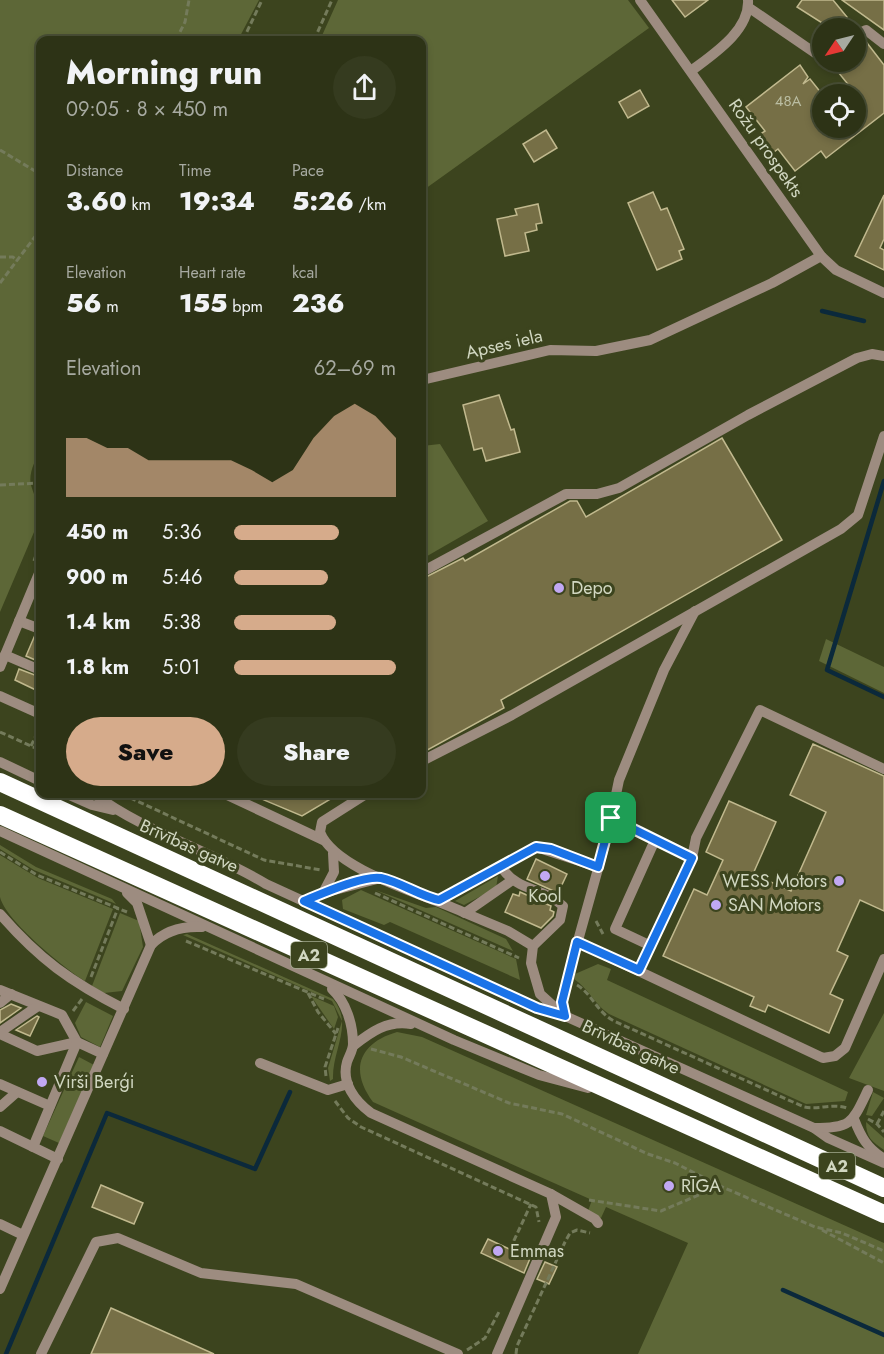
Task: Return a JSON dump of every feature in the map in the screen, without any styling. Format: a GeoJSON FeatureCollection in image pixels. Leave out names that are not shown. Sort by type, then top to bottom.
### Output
{"type":"FeatureCollection","features":[{"type":"Feature","properties":{"kind":"highway","name":"Brīvības gatve"},"geometry":{"type":"LineString","coordinates":[[0,782],[884,1188]]}},
{"type":"Feature","properties":{"kind":"highway","name":"A2"},"geometry":{"type":"LineString","coordinates":[[0,815],[617,1096],[884,1214]]}},
{"type":"Feature","properties":{"kind":"street","name":"Rožu prospekts"},"geometry":{"type":"LineString","coordinates":[[640,0],[821,256],[836,270],[884,292]]}},
{"type":"Feature","properties":{"kind":"street"},"geometry":{"type":"LineString","coordinates":[[691,71],[730,41],[748,4],[812,51]]}},
{"type":"Feature","properties":{"kind":"street"},"geometry":{"type":"LineString","coordinates":[[866,30],[884,44]]}},
{"type":"Feature","properties":{"kind":"street","name":"Apses iela"},"geometry":{"type":"LineString","coordinates":[[426,379],[550,350],[596,351],[650,340],[772,283],[821,256]]}},
{"type":"Feature","properties":{"kind":"street"},"geometry":{"type":"LineString","coordinates":[[426,570],[567,494],[597,494],[619,488],[748,415],[857,358],[873,354],[884,356]]}},
{"type":"Feature","properties":{"kind":"street"},"geometry":{"type":"LineString","coordinates":[[426,759],[512,715],[841,529],[858,515],[884,436]]}},
{"type":"Feature","properties":{"kind":"street"},"geometry":{"type":"LineString","coordinates":[[0,666],[36,581]]}},
{"type":"Feature","properties":{"kind":"street"},"geometry":{"type":"LineString","coordinates":[[565,1016],[562,1002],[567,980],[611,818],[619,780],[640,724],[695,611]]}},
{"type":"Feature","properties":{"kind":"street"},"geometry":{"type":"LineString","coordinates":[[19,621],[36,628]]}},
{"type":"Feature","properties":{"kind":"street"},"geometry":{"type":"LineString","coordinates":[[5,655],[36,668]]}},
{"type":"Feature","properties":{"kind":"street"},"geometry":{"type":"LineString","coordinates":[[0,696],[36,712]]}},
{"type":"Feature","properties":{"kind":"street"},"geometry":{"type":"LineString","coordinates":[[639,970],[692,858],[696,838],[760,710],[884,769]]}},
{"type":"Feature","properties":{"kind":"street"},"geometry":{"type":"LineString","coordinates":[[0,762],[36,779]]}},
{"type":"Feature","properties":{"kind":"street"},"geometry":{"type":"LineString","coordinates":[[76,798],[119,812]]}},
{"type":"Feature","properties":{"kind":"street"},"geometry":{"type":"LineString","coordinates":[[99,798],[119,812],[182,844],[236,866],[266,884],[537,1008],[565,1016],[814,1128],[828,1138],[884,1161]]}},
{"type":"Feature","properties":{"kind":"street"},"geometry":{"type":"LineString","coordinates":[[234,798],[323,840]]}},
{"type":"Feature","properties":{"kind":"street"},"geometry":{"type":"LineString","coordinates":[[360,798],[322,822],[320,832],[323,840],[333,852],[381,878],[422,896],[439,900],[508,931],[533,945]]}},
{"type":"Feature","properties":{"kind":"street"},"geometry":{"type":"LineString","coordinates":[[611,818],[692,858]]}},
{"type":"Feature","properties":{"kind":"street"},"geometry":{"type":"LineString","coordinates":[[0,831],[420,1025],[539,1075],[617,1096]]}},
{"type":"Feature","properties":{"kind":"street"},"geometry":{"type":"LineString","coordinates":[[649,945],[615,929],[655,840]]}},
{"type":"Feature","properties":{"kind":"street"},"geometry":{"type":"LineString","coordinates":[[439,900],[536,847],[551,849],[598,867]]}},
{"type":"Feature","properties":{"kind":"street"},"geometry":{"type":"LineString","coordinates":[[323,893],[334,872],[333,852]]}},
{"type":"Feature","properties":{"kind":"street"},"geometry":{"type":"LineString","coordinates":[[501,867],[511,881],[554,898],[562,906],[560,920],[533,945],[531,963],[540,994],[565,1016]]}},
{"type":"Feature","properties":{"kind":"street"},"geometry":{"type":"LineString","coordinates":[[304,901],[323,893],[381,878]]}},
{"type":"Feature","properties":{"kind":"street"},"geometry":{"type":"LineString","coordinates":[[465,913],[511,881]]}},
{"type":"Feature","properties":{"kind":"street"},"geometry":{"type":"LineString","coordinates":[[118,885],[137,903],[151,945]]}},
{"type":"Feature","properties":{"kind":"street"},"geometry":{"type":"LineString","coordinates":[[0,914],[28,946],[86,990],[124,1009]]}},
{"type":"Feature","properties":{"kind":"street"},"geometry":{"type":"LineString","coordinates":[[0,1289],[151,945],[166,933],[181,928],[205,927]]}},
{"type":"Feature","properties":{"kind":"street"},"geometry":{"type":"LineString","coordinates":[[577,942],[823,1058],[835,1056],[845,1048],[884,959]]}},
{"type":"Feature","properties":{"kind":"street"},"geometry":{"type":"LineString","coordinates":[[323,981],[342,998],[352,1047],[346,1064],[348,1084],[356,1101],[371,1113],[551,1194],[595,1219],[598,1224]]}},
{"type":"Feature","properties":{"kind":"street"},"geometry":{"type":"LineString","coordinates":[[0,990],[62,1015],[77,1042],[103,1054]]}},
{"type":"Feature","properties":{"kind":"street"},"geometry":{"type":"LineString","coordinates":[[0,1003],[11,994]]}},
{"type":"Feature","properties":{"kind":"street"},"geometry":{"type":"LineString","coordinates":[[38,1005],[0,1033],[37,1051],[77,1042]]}},
{"type":"Feature","properties":{"kind":"street"},"geometry":{"type":"LineString","coordinates":[[352,1047],[375,1029],[390,1024],[420,1025]]}},
{"type":"Feature","properties":{"kind":"street"},"geometry":{"type":"LineString","coordinates":[[33,1147],[77,1042]]}},
{"type":"Feature","properties":{"kind":"street"},"geometry":{"type":"LineString","coordinates":[[260,1063],[328,1090],[348,1084]]}},
{"type":"Feature","properties":{"kind":"street"},"geometry":{"type":"LineString","coordinates":[[0,1084],[50,1107]]}},
{"type":"Feature","properties":{"kind":"street"},"geometry":{"type":"LineString","coordinates":[[814,1128],[839,1128],[855,1116],[868,1090]]}},
{"type":"Feature","properties":{"kind":"street"},"geometry":{"type":"LineString","coordinates":[[0,1107],[17,1092]]}},
{"type":"Feature","properties":{"kind":"street"},"geometry":{"type":"LineString","coordinates":[[855,1116],[861,1137],[870,1149],[884,1161]]}},
{"type":"Feature","properties":{"kind":"street"},"geometry":{"type":"LineString","coordinates":[[0,1131],[58,1159]]}},
{"type":"Feature","properties":{"kind":"street"},"geometry":{"type":"LineString","coordinates":[[497,1354],[556,1217],[551,1194]]}},
{"type":"Feature","properties":{"kind":"street"},"geometry":{"type":"LineString","coordinates":[[0,1224],[23,1235]]}},
{"type":"Feature","properties":{"kind":"street"},"geometry":{"type":"LineString","coordinates":[[41,1354],[96,1242],[118,1238],[201,1273],[296,1284],[458,1354]]}},
{"type":"Feature","properties":{"kind":"path"},"geometry":{"type":"LineString","coordinates":[[178,36],[185,21],[189,0]]}},
{"type":"Feature","properties":{"kind":"path"},"geometry":{"type":"LineString","coordinates":[[245,36],[262,0]]}},
{"type":"Feature","properties":{"kind":"path"},"geometry":{"type":"LineString","coordinates":[[316,36],[332,0]]}},
{"type":"Feature","properties":{"kind":"path"},"geometry":{"type":"LineString","coordinates":[[0,150],[36,172]]}},
{"type":"Feature","properties":{"kind":"path"},"geometry":{"type":"LineString","coordinates":[[0,283],[36,235]]}},
{"type":"Feature","properties":{"kind":"path"},"geometry":{"type":"LineString","coordinates":[[0,257],[13,257],[17,261]]}},
{"type":"Feature","properties":{"kind":"path"},"geometry":{"type":"LineString","coordinates":[[0,485],[36,483]]}},
{"type":"Feature","properties":{"kind":"path"},"geometry":{"type":"LineString","coordinates":[[0,732],[36,748]]}},
{"type":"Feature","properties":{"kind":"path"},"geometry":{"type":"LineString","coordinates":[[32,746],[36,736]]}},
{"type":"Feature","properties":{"kind":"path"},"geometry":{"type":"LineString","coordinates":[[131,798],[264,860],[324,871]]}},
{"type":"Feature","properties":{"kind":"path"},"geometry":{"type":"LineString","coordinates":[[624,825],[634,805]]}},
{"type":"Feature","properties":{"kind":"path"},"geometry":{"type":"LineString","coordinates":[[360,882],[368,890],[531,963]]}},
{"type":"Feature","properties":{"kind":"path"},"geometry":{"type":"LineString","coordinates":[[62,1015],[74,1011],[86,990],[118,908]]}},
{"type":"Feature","properties":{"kind":"path"},"geometry":{"type":"LineString","coordinates":[[596,912],[596,921],[604,936]]}},
{"type":"Feature","properties":{"kind":"path"},"geometry":{"type":"LineString","coordinates":[[567,980],[584,989],[598,1010],[614,1021],[804,1107],[816,1109],[836,1105],[855,1116],[878,1124],[884,1132]]}},
{"type":"Feature","properties":{"kind":"path"},"geometry":{"type":"LineString","coordinates":[[308,993],[318,1012],[336,1034]]}},
{"type":"Feature","properties":{"kind":"path"},"geometry":{"type":"LineString","coordinates":[[334,1041],[401,1057],[509,1103],[562,1114],[815,1227],[884,1263]]}},
{"type":"Feature","properties":{"kind":"path"},"geometry":{"type":"LineString","coordinates":[[878,1124],[884,1111]]}},
{"type":"Feature","properties":{"kind":"path"},"geometry":{"type":"LineString","coordinates":[[582,1199],[661,1211],[720,1186]]}},
{"type":"Feature","properties":{"kind":"path"},"geometry":{"type":"LineString","coordinates":[[510,1249],[531,1204]]}},
{"type":"Feature","properties":{"kind":"path"},"geometry":{"type":"LineString","coordinates":[[516,1354],[517,1346],[570,1233],[577,1230],[591,1233],[598,1224]]}},
{"type":"Feature","properties":{"kind":"path"},"geometry":{"type":"LineString","coordinates":[[815,1227],[842,1233],[884,1251]]}},
{"type":"Feature","properties":{"kind":"green space"},"geometry":{"type":"Polygon","coordinates":[[[0,0],[259,0],[240,36],[36,36],[36,458],[30,480],[36,500],[36,527],[0,612],[0,0]]]}},
{"type":"Feature","properties":{"kind":"green space"},"geometry":{"type":"Polygon","coordinates":[[[338,0],[628,0],[649,28],[426,188],[426,36],[322,36],[338,0]]]}},
{"type":"Feature","properties":{"kind":"green space"},"geometry":{"type":"Polygon","coordinates":[[[440,444],[488,521],[426,557],[426,446],[440,444]]]}},
{"type":"Feature","properties":{"kind":"green space"},"geometry":{"type":"Polygon","coordinates":[[[826,639],[884,667],[884,693],[819,661],[826,639]]]}},
{"type":"Feature","properties":{"kind":"green space"},"geometry":{"type":"Polygon","coordinates":[[[0,845],[36,867],[112,899],[116,904],[34,870],[0,849],[0,845]]]}},
{"type":"Feature","properties":{"kind":"green space"},"geometry":{"type":"Polygon","coordinates":[[[0,855],[38,878],[113,909],[85,981],[37,943],[4,907],[0,897],[0,855]]]}},
{"type":"Feature","properties":{"kind":"green space"},"geometry":{"type":"Polygon","coordinates":[[[498,876],[496,888],[464,905],[455,901],[498,876]]]}},
{"type":"Feature","properties":{"kind":"green space"},"geometry":{"type":"Polygon","coordinates":[[[361,890],[516,959],[520,980],[390,922],[384,925],[343,909],[342,900],[361,890]]]}},
{"type":"Feature","properties":{"kind":"green space"},"geometry":{"type":"Polygon","coordinates":[[[375,890],[426,908],[436,907],[506,939],[513,951],[375,890]]]}},
{"type":"Feature","properties":{"kind":"green space"},"geometry":{"type":"Polygon","coordinates":[[[120,913],[139,921],[143,947],[122,991],[104,993],[92,986],[120,913]]]}},
{"type":"Feature","properties":{"kind":"green space"},"geometry":{"type":"Polygon","coordinates":[[[187,934],[333,999],[339,1008],[342,1021],[332,1001],[183,935],[187,934]]]}},
{"type":"Feature","properties":{"kind":"green space"},"geometry":{"type":"Polygon","coordinates":[[[598,964],[611,969],[607,980],[848,1092],[845,1101],[806,1104],[609,1014],[574,979],[575,974],[598,964]]]}},
{"type":"Feature","properties":{"kind":"green space"},"geometry":{"type":"Polygon","coordinates":[[[311,996],[334,1006],[338,1017],[334,1029],[311,996]]]}},
{"type":"Feature","properties":{"kind":"green space"},"geometry":{"type":"Polygon","coordinates":[[[86,1002],[113,1016],[100,1047],[81,1037],[75,1023],[86,1002]]]}},
{"type":"Feature","properties":{"kind":"green space"},"geometry":{"type":"Polygon","coordinates":[[[884,1013],[884,1091],[849,1078],[884,1013]]]}},
{"type":"Feature","properties":{"kind":"green space"},"geometry":{"type":"Polygon","coordinates":[[[342,1022],[333,1079],[330,1081],[328,1068],[342,1022]]]}},
{"type":"Feature","properties":{"kind":"green space"},"geometry":{"type":"Polygon","coordinates":[[[397,1032],[422,1037],[884,1243],[884,1354],[638,1354],[688,1243],[606,1207],[601,1218],[588,1211],[592,1200],[373,1102],[361,1079],[362,1059],[374,1043],[397,1032]]]}},
{"type":"Feature","properties":{"kind":"green space"},"geometry":{"type":"Polygon","coordinates":[[[79,1057],[94,1065],[59,1143],[43,1136],[79,1057]]]}},
{"type":"Feature","properties":{"kind":"green space"},"geometry":{"type":"Polygon","coordinates":[[[873,1092],[884,1098],[872,1116],[866,1115],[873,1092]]]}},
{"type":"Feature","properties":{"kind":"green space"},"geometry":{"type":"Polygon","coordinates":[[[866,1122],[884,1138],[884,1150],[870,1139],[866,1122]]]}},
{"type":"Feature","properties":{"kind":"building"},"geometry":{"type":"Polygon","coordinates":[[[672,0],[708,0],[685,17],[672,0]]]}},
{"type":"Feature","properties":{"kind":"building"},"geometry":{"type":"Polygon","coordinates":[[[802,0],[833,0],[847,17],[814,18],[797,7],[802,0]]]}},
{"type":"Feature","properties":{"kind":"building"},"geometry":{"type":"Polygon","coordinates":[[[842,0],[884,0],[884,30],[842,0]]]}},
{"type":"Feature","properties":{"kind":"building"},"geometry":{"type":"Polygon","coordinates":[[[866,42],[884,65],[884,113],[866,127],[866,84],[848,84],[838,72],[866,72],[866,42]]]}},
{"type":"Feature","properties":{"kind":"building"},"geometry":{"type":"Polygon","coordinates":[[[800,65],[808,77],[803,84],[810,79],[814,84],[812,84],[812,138],[852,138],[826,158],[821,151],[795,171],[778,149],[770,155],[756,137],[765,131],[746,107],[800,65]]]}},
{"type":"Feature","properties":{"kind":"building"},"geometry":{"type":"Polygon","coordinates":[[[640,90],[649,106],[628,118],[619,102],[640,90]]]}},
{"type":"Feature","properties":{"kind":"building"},"geometry":{"type":"Polygon","coordinates":[[[546,130],[557,148],[534,162],[523,144],[546,130]]]}},
{"type":"Feature","properties":{"kind":"building"},"geometry":{"type":"Polygon","coordinates":[[[653,192],[661,210],[667,208],[684,249],[679,251],[682,259],[657,270],[628,203],[653,192]]]}},
{"type":"Feature","properties":{"kind":"building"},"geometry":{"type":"Polygon","coordinates":[[[884,195],[884,239],[880,248],[884,250],[884,270],[855,256],[884,195]]]}},
{"type":"Feature","properties":{"kind":"building"},"geometry":{"type":"Polygon","coordinates":[[[538,204],[542,223],[536,224],[537,230],[525,233],[529,251],[505,256],[497,219],[517,215],[515,209],[538,204]]]}},
{"type":"Feature","properties":{"kind":"building"},"geometry":{"type":"Polygon","coordinates":[[[499,395],[511,430],[514,429],[520,452],[486,461],[482,448],[474,450],[463,405],[499,395]]]}},
{"type":"Feature","properties":{"kind":"building","name":"Depo"},"geometry":{"type":"Polygon","coordinates":[[[722,438],[782,540],[501,700],[504,708],[426,751],[426,577],[463,558],[465,561],[570,501],[577,501],[586,517],[722,438]]]}},
{"type":"Feature","properties":{"kind":"building"},"geometry":{"type":"Polygon","coordinates":[[[35,635],[36,635],[36,660],[26,656],[35,635]]]}},
{"type":"Feature","properties":{"kind":"building"},"geometry":{"type":"Polygon","coordinates":[[[19,669],[36,675],[36,690],[15,680],[19,669]]]}},
{"type":"Feature","properties":{"kind":"building","name":"WESS Motors"},"geometry":{"type":"Polygon","coordinates":[[[813,744],[884,776],[884,911],[860,900],[837,951],[848,956],[830,994],[843,1000],[829,1033],[768,1005],[765,1012],[750,1006],[754,997],[663,956],[694,889],[707,895],[723,860],[706,852],[729,801],[776,822],[753,874],[791,891],[826,812],[790,795],[813,744]]]}},
{"type":"Feature","properties":{"kind":"building"},"geometry":{"type":"Polygon","coordinates":[[[259,798],[332,798],[302,816],[259,798]]]}},
{"type":"Feature","properties":{"kind":"building"},"geometry":{"type":"Polygon","coordinates":[[[536,859],[567,874],[558,893],[527,879],[536,859]]]}},
{"type":"Feature","properties":{"kind":"building"},"geometry":{"type":"Polygon","coordinates":[[[520,892],[551,906],[553,916],[541,928],[505,912],[513,894],[519,896],[520,892]]]}},
{"type":"Feature","properties":{"kind":"building"},"geometry":{"type":"Polygon","coordinates":[[[11,1004],[21,1008],[0,1023],[0,1010],[11,1004]]]}},
{"type":"Feature","properties":{"kind":"building"},"geometry":{"type":"Polygon","coordinates":[[[37,1016],[39,1017],[30,1036],[16,1030],[37,1016]]]}},
{"type":"Feature","properties":{"kind":"building"},"geometry":{"type":"Polygon","coordinates":[[[101,1185],[143,1203],[134,1224],[92,1207],[101,1185]]]}},
{"type":"Feature","properties":{"kind":"building","name":"Emmas"},"geometry":{"type":"Polygon","coordinates":[[[488,1239],[522,1255],[524,1252],[531,1256],[524,1273],[481,1253],[488,1239]]]}},
{"type":"Feature","properties":{"kind":"building"},"geometry":{"type":"Polygon","coordinates":[[[545,1262],[557,1267],[549,1284],[537,1279],[545,1262]]]}},
{"type":"Feature","properties":{"kind":"building"},"geometry":{"type":"Polygon","coordinates":[[[111,1308],[214,1354],[91,1354],[111,1308]]]}},
{"type":"Feature","properties":{"kind":"waterway"},"geometry":{"type":"LineString","coordinates":[[822,311],[864,321]]}},
{"type":"Feature","properties":{"kind":"waterway"},"geometry":{"type":"LineString","coordinates":[[884,481],[827,670],[884,697]]}},
{"type":"Feature","properties":{"kind":"waterway"},"geometry":{"type":"LineString","coordinates":[[6,1354],[107,1113],[255,1169],[290,1092]]}},
{"type":"Feature","properties":{"kind":"waterway"},"geometry":{"type":"LineString","coordinates":[[783,1290],[884,1335]]}},
{"type":"Feature","properties":{"kind":"place","name":"Depo"},"geometry":{"type":"Point","coordinates":[559,588]}},
{"type":"Feature","properties":{"kind":"place","name":"Kool"},"geometry":{"type":"Point","coordinates":[545,876]}},
{"type":"Feature","properties":{"kind":"place","name":"WESS Motors"},"geometry":{"type":"Point","coordinates":[839,881]}},
{"type":"Feature","properties":{"kind":"place","name":"SAN Motors"},"geometry":{"type":"Point","coordinates":[716,905]}},
{"type":"Feature","properties":{"kind":"place","name":"Virši Berģi"},"geometry":{"type":"Point","coordinates":[42,1082]}},
{"type":"Feature","properties":{"kind":"place","name":"RĪGA"},"geometry":{"type":"Point","coordinates":[669,1186]}},
{"type":"Feature","properties":{"kind":"place","name":"Emmas"},"geometry":{"type":"Point","coordinates":[498,1251]}},
{"type":"Feature","properties":{"kind":"route"},"geometry":{"type":"LineString","coordinates":[[611,818],[692,858],[639,970],[577,942],[562,1002],[565,1016],[537,1008],[304,901],[323,893],[381,878],[422,896],[439,900],[536,847],[551,849],[598,867],[611,818]]}}]}
